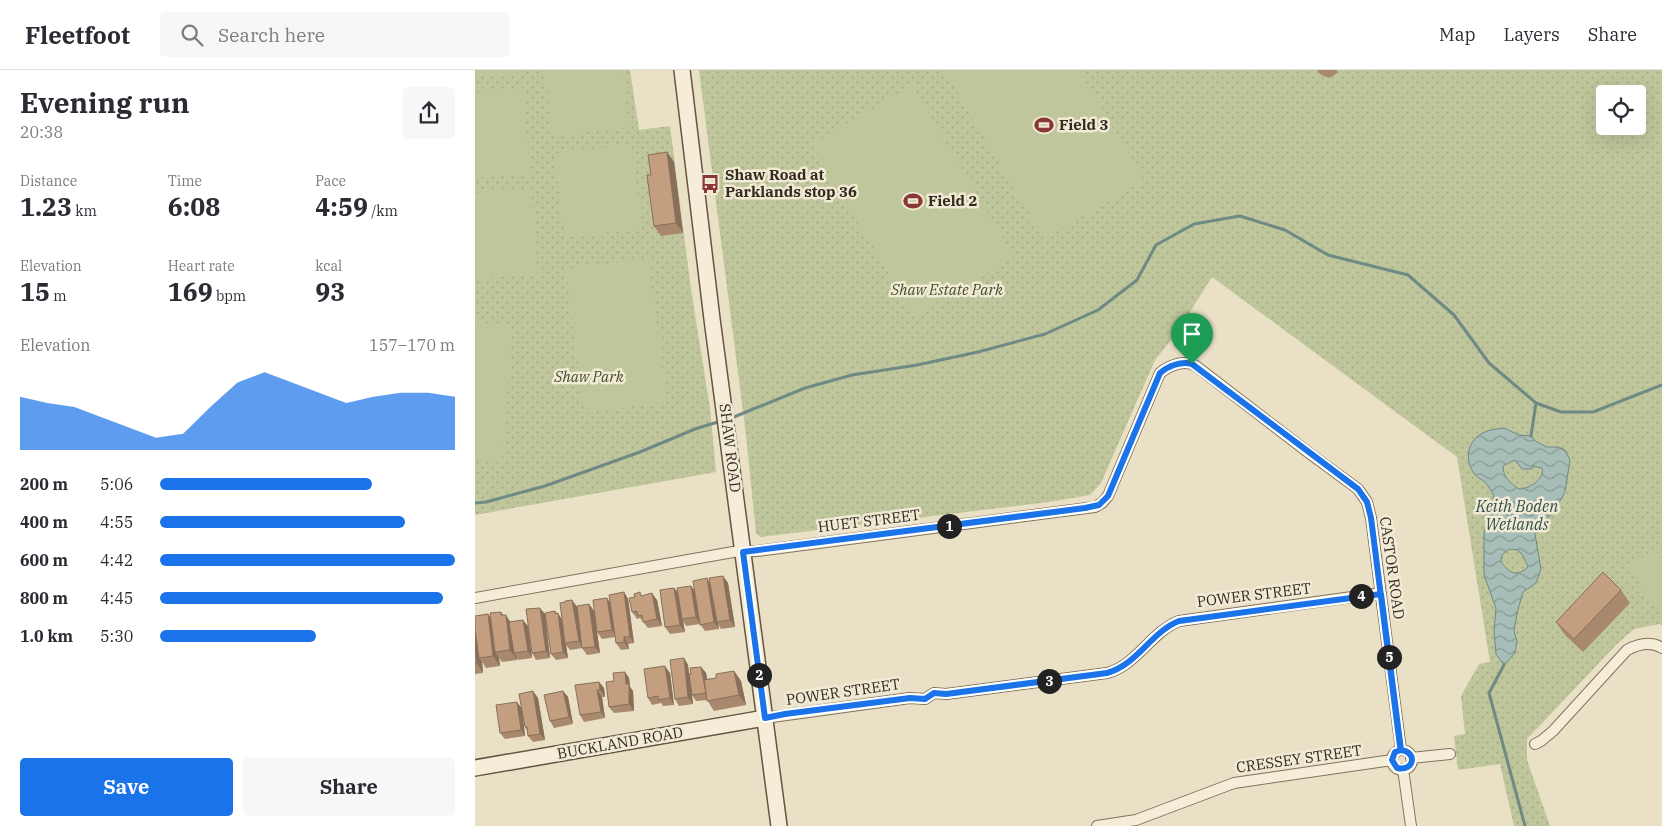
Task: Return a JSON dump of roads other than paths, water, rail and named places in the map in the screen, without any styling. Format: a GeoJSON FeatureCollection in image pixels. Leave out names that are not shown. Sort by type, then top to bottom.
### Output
{"type":"FeatureCollection","features":[{"type":"Feature","properties":{"kind":"street","name":"SHAW ROAD"},"geometry":{"type":"LineString","coordinates":[[682,70],[779,826]]}},
{"type":"Feature","properties":{"kind":"street","name":"HUET STREET"},"geometry":{"type":"LineString","coordinates":[[475,598],[729,553],[1039,515],[1099,505],[1108,496],[1160,373],[1183,362]]}},
{"type":"Feature","properties":{"kind":"street","name":"CASTOR ROAD"},"geometry":{"type":"LineString","coordinates":[[1183,362],[1196,366],[1363,493],[1371,518],[1401,750]]}},
{"type":"Feature","properties":{"kind":"street","name":"POWER STREET"},"geometry":{"type":"LineString","coordinates":[[765,718],[910,698],[925,699],[934,693],[946,694],[1107,673],[1121,668],[1168,627],[1179,621],[1381,594]]}},
{"type":"Feature","properties":{"kind":"street"},"geometry":{"type":"LineString","coordinates":[[1535,744],[1553,731],[1627,650],[1641,644],[1651,644],[1662,648]]}},
{"type":"Feature","properties":{"kind":"street","name":"BUCKLAND ROAD"},"geometry":{"type":"LineString","coordinates":[[475,768],[765,718]]}},
{"type":"Feature","properties":{"kind":"street"},"geometry":{"type":"LineString","coordinates":[[1401,750],[1409,753],[1411,758],[1409,767],[1403,769],[1394,766],[1392,760],[1395,752],[1401,750]]}},
{"type":"Feature","properties":{"kind":"street"},"geometry":{"type":"LineString","coordinates":[[1411,758],[1450,754]]}},
{"type":"Feature","properties":{"kind":"street","name":"CRESSEY STREET"},"geometry":{"type":"LineString","coordinates":[[1097,826],[1135,820],[1234,783],[1392,760]]}},
{"type":"Feature","properties":{"kind":"street"},"geometry":{"type":"LineString","coordinates":[[1403,769],[1411,826]]}},
{"type":"Feature","properties":{"kind":"water","name":"Keith Boden Wetlands"},"geometry":{"type":"Polygon","coordinates":[[[1504,428],[1519,435],[1531,436],[1537,442],[1547,447],[1558,447],[1565,450],[1570,460],[1565,492],[1556,508],[1535,534],[1541,569],[1536,583],[1523,592],[1514,631],[1517,641],[1515,653],[1504,665],[1496,654],[1494,631],[1496,608],[1484,575],[1484,532],[1494,496],[1485,482],[1473,472],[1468,455],[1471,444],[1479,435],[1490,430],[1504,428]],[[1515,460],[1503,466],[1503,470],[1506,477],[1519,489],[1535,483],[1539,479],[1542,468],[1533,466],[1531,469],[1522,469],[1515,460]],[[1509,549],[1502,555],[1501,561],[1507,569],[1517,573],[1528,567],[1518,550],[1509,549]]]}},
{"type":"Feature","properties":{"kind":"waterway"},"geometry":{"type":"LineString","coordinates":[[729,419],[805,388],[852,375],[917,365],[978,352],[1045,334],[1098,310],[1137,280],[1156,245],[1194,224],[1240,216],[1285,230],[1328,255],[1408,275],[1454,315],[1489,363],[1536,403],[1561,412],[1593,412],[1662,385]]}},
{"type":"Feature","properties":{"kind":"waterway"},"geometry":{"type":"LineString","coordinates":[[1531,436],[1536,403]]}},
{"type":"Feature","properties":{"kind":"waterway"},"geometry":{"type":"LineString","coordinates":[[475,503],[486,502],[545,486],[640,452],[695,429],[721,421]]}},
{"type":"Feature","properties":{"kind":"waterway"},"geometry":{"type":"LineString","coordinates":[[1504,665],[1489,693],[1525,826]]}},
{"type":"Feature","properties":{"kind":"place","name":"Field 3"},"geometry":{"type":"Point","coordinates":[1044,125]}},
{"type":"Feature","properties":{"kind":"place","name":"Shaw Road at Parklands stop 36"},"geometry":{"type":"Point","coordinates":[710,184]}},
{"type":"Feature","properties":{"kind":"place","name":"Field 2"},"geometry":{"type":"Point","coordinates":[913,201]}},
{"type":"Feature","properties":{"kind":"park label","name":"Shaw Estate Park"},"geometry":{"type":"Point","coordinates":[947,290]}},
{"type":"Feature","properties":{"kind":"park label","name":"Shaw Park"},"geometry":{"type":"Point","coordinates":[589,377]}}]}
